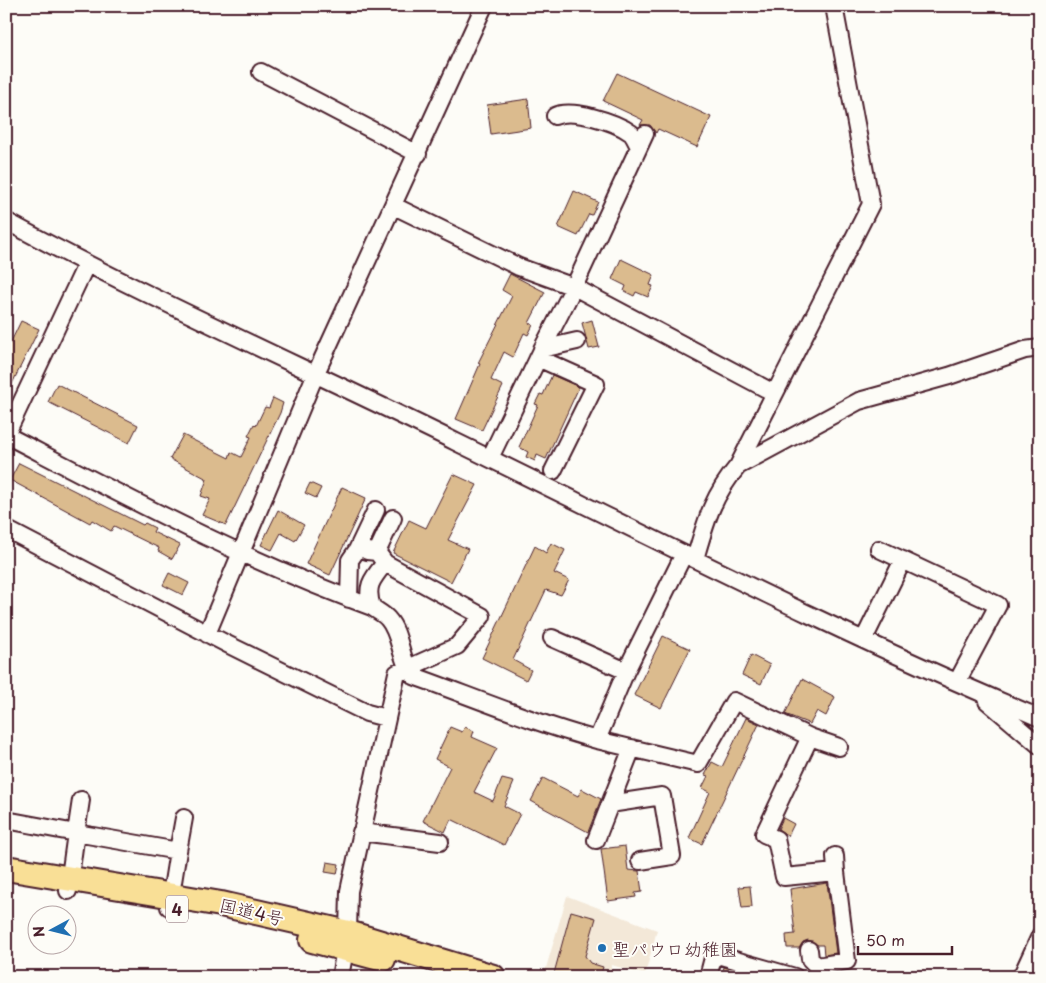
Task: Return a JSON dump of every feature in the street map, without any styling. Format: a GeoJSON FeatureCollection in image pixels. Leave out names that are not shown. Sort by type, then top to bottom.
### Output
{"type":"FeatureCollection","features":[{"type":"Feature","properties":{"kind":"highway","name":"国道4号"},"geometry":{"type":"LineString","coordinates":[[6,868],[69,884],[170,901],[347,941],[492,977]]}},
{"type":"Feature","properties":{"kind":"highway","name":"国道4号"},"geometry":{"type":"LineString","coordinates":[[6,880],[69,884]]}},
{"type":"Feature","properties":{"kind":"highway","name":"国道4号"},"geometry":{"type":"LineString","coordinates":[[347,941],[450,977]]}},
{"type":"Feature","properties":{"kind":"street"},"geometry":{"type":"LineString","coordinates":[[207,634],[316,373],[418,154],[484,6]]}},
{"type":"Feature","properties":{"kind":"street"},"geometry":{"type":"LineString","coordinates":[[597,740],[626,671],[690,557],[711,506],[724,483],[738,466],[871,204],[834,6]]}},
{"type":"Feature","properties":{"kind":"street"},"geometry":{"type":"LineString","coordinates":[[261,72],[418,154]]}},
{"type":"Feature","properties":{"kind":"street"},"geometry":{"type":"LineString","coordinates":[[490,458],[574,287],[642,140],[600,119],[573,113],[562,113],[555,116]]}},
{"type":"Feature","properties":{"kind":"street"},"geometry":{"type":"LineString","coordinates":[[394,206],[519,266],[574,287],[774,393]]}},
{"type":"Feature","properties":{"kind":"street"},"geometry":{"type":"LineString","coordinates":[[6,221],[86,265],[316,373],[690,557],[976,691],[1040,718]]}},
{"type":"Feature","properties":{"kind":"street"},"geometry":{"type":"LineString","coordinates":[[86,265],[6,435],[283,573],[372,607],[388,618],[396,632],[407,668],[414,676],[501,707],[548,727],[698,764],[734,701],[810,736],[839,747]]}},
{"type":"Feature","properties":{"kind":"street"},"geometry":{"type":"LineString","coordinates":[[540,354],[577,341]]}},
{"type":"Feature","properties":{"kind":"street"},"geometry":{"type":"LineString","coordinates":[[738,466],[858,401],[949,376],[1025,350],[1040,348]]}},
{"type":"Feature","properties":{"kind":"street"},"geometry":{"type":"LineString","coordinates":[[540,354],[596,384],[553,472]]}},
{"type":"Feature","properties":{"kind":"street"},"geometry":{"type":"LineString","coordinates":[[349,599],[350,560],[358,550],[376,510]]}},
{"type":"Feature","properties":{"kind":"street"},"geometry":{"type":"LineString","coordinates":[[372,607],[368,594],[393,518]]}},
{"type":"Feature","properties":{"kind":"street"},"geometry":{"type":"LineString","coordinates":[[6,529],[207,634],[367,713],[386,718]]}},
{"type":"Feature","properties":{"kind":"street"},"geometry":{"type":"LineString","coordinates":[[880,549],[998,605],[957,682]]}},
{"type":"Feature","properties":{"kind":"street"},"geometry":{"type":"LineString","coordinates":[[340,977],[347,941],[349,891],[397,673],[457,646],[482,616],[381,558],[358,550]]}},
{"type":"Feature","properties":{"kind":"street"},"geometry":{"type":"LineString","coordinates":[[864,638],[903,560]]}},
{"type":"Feature","properties":{"kind":"street"},"geometry":{"type":"LineString","coordinates":[[552,638],[626,671]]}},
{"type":"Feature","properties":{"kind":"street"},"geometry":{"type":"LineString","coordinates":[[976,691],[1040,746]]}},
{"type":"Feature","properties":{"kind":"street"},"geometry":{"type":"LineString","coordinates":[[809,950],[810,959],[817,966],[847,961],[835,864],[784,877],[776,839],[764,834],[810,736]]}},
{"type":"Feature","properties":{"kind":"street"},"geometry":{"type":"LineString","coordinates":[[596,840],[632,748]]}},
{"type":"Feature","properties":{"kind":"street"},"geometry":{"type":"LineString","coordinates":[[610,804],[662,796],[672,856],[640,861]]}},
{"type":"Feature","properties":{"kind":"street"},"geometry":{"type":"LineString","coordinates":[[69,884],[81,800]]}},
{"type":"Feature","properties":{"kind":"street"},"geometry":{"type":"LineString","coordinates":[[170,901],[184,818]]}},
{"type":"Feature","properties":{"kind":"street"},"geometry":{"type":"LineString","coordinates":[[6,820],[178,851]]}},
{"type":"Feature","properties":{"kind":"street"},"geometry":{"type":"LineString","coordinates":[[362,832],[440,842]]}},
{"type":"Feature","properties":{"kind":"street"},"geometry":{"type":"LineString","coordinates":[[1021,977],[1040,936]]}},
{"type":"Feature","properties":{"kind":"street"},"geometry":{"type":"LineString","coordinates":[[708,977],[714,954],[795,977]]}},
{"type":"Feature","properties":{"kind":"shaded area","name":"聖パウロ幼稚園"},"geometry":{"type":"Polygon","coordinates":[[[567,896],[657,930],[645,975],[612,965],[608,977],[544,975],[567,896]]]}},
{"type":"Feature","properties":{"kind":"building"},"geometry":{"type":"Polygon","coordinates":[[[617,73],[711,117],[697,147],[658,129],[656,133],[650,125],[640,125],[643,120],[603,101],[617,73]]]}},
{"type":"Feature","properties":{"kind":"building"},"geometry":{"type":"Polygon","coordinates":[[[528,99],[531,128],[491,134],[487,105],[528,99]]]}},
{"type":"Feature","properties":{"kind":"building"},"geometry":{"type":"Polygon","coordinates":[[[574,191],[598,202],[592,215],[589,214],[578,236],[558,227],[574,191]]]}},
{"type":"Feature","properties":{"kind":"building"},"geometry":{"type":"Polygon","coordinates":[[[621,259],[654,275],[650,285],[653,286],[648,297],[636,292],[634,296],[624,291],[626,286],[612,279],[621,259]]]}},
{"type":"Feature","properties":{"kind":"building"},"geometry":{"type":"Polygon","coordinates":[[[510,274],[545,292],[529,323],[533,325],[528,335],[524,333],[513,357],[504,352],[491,380],[503,386],[482,430],[456,419],[480,364],[478,363],[512,296],[502,290],[510,274]]]}},
{"type":"Feature","properties":{"kind":"building"},"geometry":{"type":"Polygon","coordinates":[[[592,320],[599,347],[589,349],[582,323],[592,320]]]}},
{"type":"Feature","properties":{"kind":"building"},"geometry":{"type":"Polygon","coordinates":[[[21,321],[39,329],[6,396],[6,352],[21,321]]]}},
{"type":"Feature","properties":{"kind":"building"},"geometry":{"type":"Polygon","coordinates":[[[552,375],[579,387],[546,459],[537,455],[535,461],[526,457],[528,452],[519,447],[538,405],[535,404],[540,394],[543,395],[552,375]]]}},
{"type":"Feature","properties":{"kind":"building"},"geometry":{"type":"Polygon","coordinates":[[[57,384],[138,425],[129,443],[48,402],[57,384]]]}},
{"type":"Feature","properties":{"kind":"building"},"geometry":{"type":"Polygon","coordinates":[[[273,398],[283,403],[280,413],[226,525],[202,515],[210,499],[201,496],[207,479],[170,459],[183,435],[229,458],[231,452],[241,457],[251,437],[248,436],[254,424],[256,426],[265,407],[269,408],[273,398]]]}},
{"type":"Feature","properties":{"kind":"building"},"geometry":{"type":"Polygon","coordinates":[[[19,463],[143,525],[145,523],[155,528],[153,532],[180,545],[172,559],[158,551],[159,548],[114,526],[111,531],[92,520],[90,523],[10,480],[19,463]]]}},
{"type":"Feature","properties":{"kind":"building"},"geometry":{"type":"Polygon","coordinates":[[[453,474],[477,485],[448,540],[468,549],[451,582],[393,553],[409,520],[426,528],[453,474]]]}},
{"type":"Feature","properties":{"kind":"building"},"geometry":{"type":"Polygon","coordinates":[[[310,483],[321,488],[316,498],[305,493],[310,483]]]}},
{"type":"Feature","properties":{"kind":"building"},"geometry":{"type":"Polygon","coordinates":[[[342,487],[366,498],[330,575],[306,564],[342,487]]]}},
{"type":"Feature","properties":{"kind":"building"},"geometry":{"type":"Polygon","coordinates":[[[278,510],[304,525],[295,541],[281,533],[272,550],[261,545],[278,510]]]}},
{"type":"Feature","properties":{"kind":"building"},"geometry":{"type":"Polygon","coordinates":[[[551,543],[565,550],[554,573],[569,580],[561,595],[546,590],[513,660],[531,670],[526,680],[482,658],[535,546],[546,553],[551,543]]]}},
{"type":"Feature","properties":{"kind":"building"},"geometry":{"type":"Polygon","coordinates":[[[169,573],[189,583],[183,595],[163,585],[169,573]]]}},
{"type":"Feature","properties":{"kind":"building"},"geometry":{"type":"Polygon","coordinates":[[[663,636],[690,649],[661,708],[634,695],[663,636]]]}},
{"type":"Feature","properties":{"kind":"building"},"geometry":{"type":"Polygon","coordinates":[[[751,655],[770,665],[761,684],[742,675],[751,655]]]}},
{"type":"Feature","properties":{"kind":"building"},"geometry":{"type":"Polygon","coordinates":[[[802,679],[835,697],[826,716],[817,711],[810,724],[785,714],[802,679]]]}},
{"type":"Feature","properties":{"kind":"building"},"geometry":{"type":"Polygon","coordinates":[[[746,718],[759,724],[702,844],[689,838],[710,792],[702,788],[708,776],[705,775],[712,762],[722,767],[746,718]]]}},
{"type":"Feature","properties":{"kind":"building"},"geometry":{"type":"Polygon","coordinates":[[[450,727],[462,732],[465,727],[474,731],[472,737],[497,748],[474,792],[493,801],[502,779],[514,782],[504,806],[520,814],[504,845],[451,819],[445,832],[423,821],[450,767],[435,759],[450,727]]]}},
{"type":"Feature","properties":{"kind":"building"},"geometry":{"type":"Polygon","coordinates":[[[543,778],[578,796],[582,789],[601,799],[588,832],[531,801],[543,778]]]}},
{"type":"Feature","properties":{"kind":"building"},"geometry":{"type":"Polygon","coordinates":[[[783,818],[794,824],[788,836],[778,829],[783,818]]]}},
{"type":"Feature","properties":{"kind":"building"},"geometry":{"type":"Polygon","coordinates":[[[625,846],[628,870],[639,871],[642,892],[635,893],[636,897],[608,901],[601,849],[625,846]]]}},
{"type":"Feature","properties":{"kind":"building"},"geometry":{"type":"Polygon","coordinates":[[[327,862],[339,864],[337,874],[325,872],[327,862]]]}},
{"type":"Feature","properties":{"kind":"building"},"geometry":{"type":"Polygon","coordinates":[[[827,883],[836,953],[824,955],[823,945],[818,945],[808,940],[803,942],[800,948],[787,948],[786,935],[795,934],[790,889],[827,883]]]}},
{"type":"Feature","properties":{"kind":"building"},"geometry":{"type":"Polygon","coordinates":[[[750,886],[752,907],[742,908],[739,887],[750,886]]]}},
{"type":"Feature","properties":{"kind":"building"},"geometry":{"type":"Polygon","coordinates":[[[571,911],[596,918],[585,956],[590,963],[603,967],[600,977],[553,977],[571,911]]]}},
{"type":"Feature","properties":{"kind":"building"},"geometry":{"type":"Polygon","coordinates":[[[724,967],[754,976],[754,977],[721,977],[724,967]]]}},
{"type":"Feature","properties":{"kind":"place","name":"聖パウロ幼稚園"},"geometry":{"type":"Point","coordinates":[602,948]}}]}
